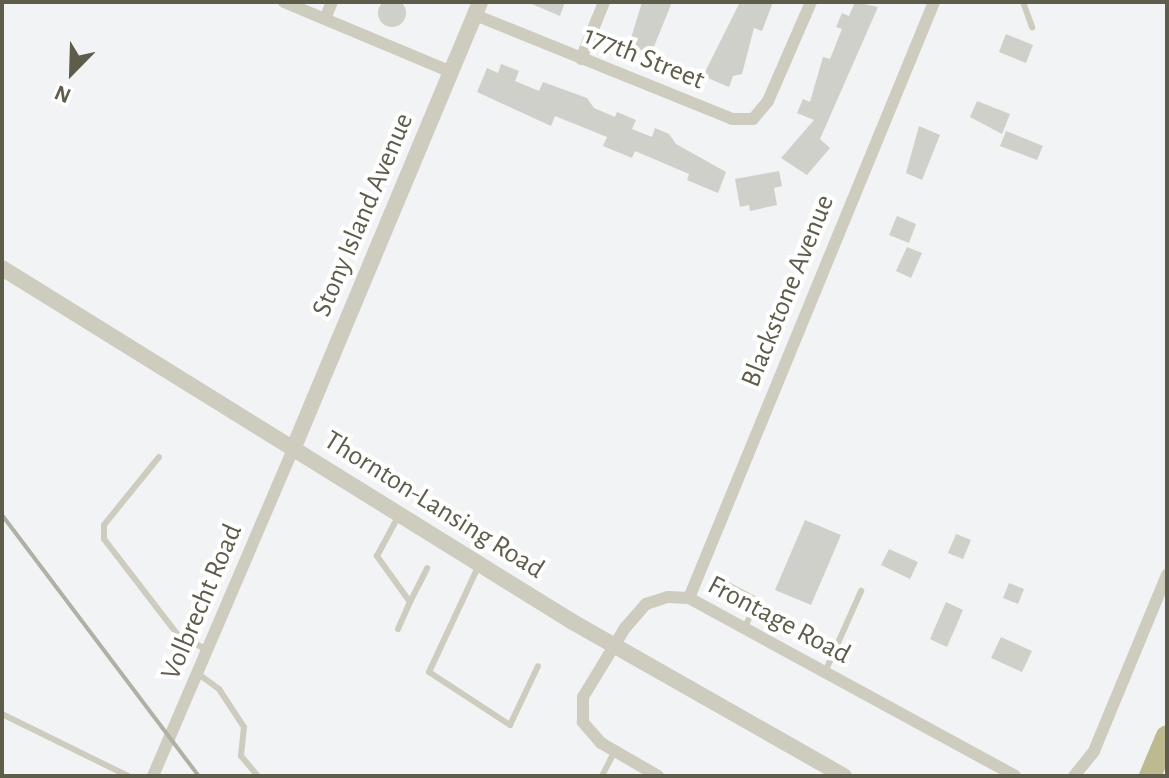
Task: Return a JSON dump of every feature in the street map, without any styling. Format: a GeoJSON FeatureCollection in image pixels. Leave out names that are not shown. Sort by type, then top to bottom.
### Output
{"type":"FeatureCollection","features":[{"type":"Feature","properties":{"kind":"highway"},"geometry":{"type":"LineString","coordinates":[[1150,776],[1167,736]]}},
{"type":"Feature","properties":{"kind":"street"},"geometry":{"type":"LineString","coordinates":[[284,2],[451,72]]}},
{"type":"Feature","properties":{"kind":"street"},"geometry":{"type":"LineString","coordinates":[[325,19],[332,2]]}},
{"type":"Feature","properties":{"kind":"street"},"geometry":{"type":"LineString","coordinates":[[581,59],[604,2]]}},
{"type":"Feature","properties":{"kind":"street","name":"177th Street"},"geometry":{"type":"LineString","coordinates":[[477,8],[581,59],[732,119],[753,119],[768,101],[811,2]]}},
{"type":"Feature","properties":{"kind":"street","name":"Blackstone Avenue"},"geometry":{"type":"LineString","coordinates":[[689,598],[934,2]]}},
{"type":"Feature","properties":{"kind":"street","name":"Stony Island Avenue"},"geometry":{"type":"LineString","coordinates":[[294,447],[477,8]]}},
{"type":"Feature","properties":{"kind":"street","name":"Thornton-Lansing Road"},"geometry":{"type":"LineString","coordinates":[[2,268],[614,646],[844,776]]}},
{"type":"Feature","properties":{"kind":"street","name":"Volbrecht Road"},"geometry":{"type":"LineString","coordinates":[[153,776],[294,447]]}},
{"type":"Feature","properties":{"kind":"street"},"geometry":{"type":"LineString","coordinates":[[1074,776],[1094,751],[1167,575]]}},
{"type":"Feature","properties":{"kind":"street","name":"Frontage Road"},"geometry":{"type":"LineString","coordinates":[[658,776],[615,751],[583,722],[583,697],[614,646],[646,604],[668,597],[689,598],[1015,776]]}},
{"type":"Feature","properties":{"kind":"lane"},"geometry":{"type":"LineString","coordinates":[[1023,2],[1032,27]]}},
{"type":"Feature","properties":{"kind":"lane"},"geometry":{"type":"LineString","coordinates":[[159,457],[104,525],[104,539],[178,635],[207,650]]}},
{"type":"Feature","properties":{"kind":"lane"},"geometry":{"type":"LineString","coordinates":[[399,515],[377,556],[410,602]]}},
{"type":"Feature","properties":{"kind":"lane"},"geometry":{"type":"LineString","coordinates":[[479,564],[429,672],[510,725],[538,666]]}},
{"type":"Feature","properties":{"kind":"lane"},"geometry":{"type":"LineString","coordinates":[[398,629],[427,568]]}},
{"type":"Feature","properties":{"kind":"lane"},"geometry":{"type":"LineString","coordinates":[[726,584],[758,601],[744,628]]}},
{"type":"Feature","properties":{"kind":"lane"},"geometry":{"type":"LineString","coordinates":[[825,672],[861,591]]}},
{"type":"Feature","properties":{"kind":"lane"},"geometry":{"type":"LineString","coordinates":[[197,673],[219,689],[244,727],[241,756],[258,776]]}},
{"type":"Feature","properties":{"kind":"lane"},"geometry":{"type":"LineString","coordinates":[[2,714],[128,776]]}},
{"type":"Feature","properties":{"kind":"lane"},"geometry":{"type":"LineString","coordinates":[[602,776],[615,751]]}},
{"type":"Feature","properties":{"kind":"building"},"geometry":{"type":"Polygon","coordinates":[[[392,-1],[402,3],[406,13],[402,23],[392,27],[382,23],[378,13],[382,3],[392,-1]]]}},
{"type":"Feature","properties":{"kind":"building"},"geometry":{"type":"Polygon","coordinates":[[[527,2],[565,2],[560,16],[527,2]]]}},
{"type":"Feature","properties":{"kind":"building"},"geometry":{"type":"Polygon","coordinates":[[[642,2],[672,2],[651,54],[629,45],[642,2]]]}},
{"type":"Feature","properties":{"kind":"building"},"geometry":{"type":"Polygon","coordinates":[[[740,2],[773,2],[762,31],[754,28],[742,74],[733,76],[729,87],[703,76],[740,2]]]}},
{"type":"Feature","properties":{"kind":"building"},"geometry":{"type":"Polygon","coordinates":[[[855,2],[878,7],[820,139],[830,148],[807,175],[781,158],[814,120],[797,113],[803,99],[810,102],[823,57],[830,59],[842,29],[836,27],[842,13],[849,16],[855,2]]]}},
{"type":"Feature","properties":{"kind":"building"},"geometry":{"type":"Polygon","coordinates":[[[1006,34],[1033,45],[1026,63],[999,52],[1006,34]]]}},
{"type":"Feature","properties":{"kind":"building"},"geometry":{"type":"Polygon","coordinates":[[[501,64],[519,71],[515,81],[539,91],[543,82],[587,98],[594,108],[615,117],[617,112],[636,120],[632,129],[652,137],[655,128],[669,134],[676,144],[726,172],[718,193],[687,180],[689,174],[635,151],[632,158],[603,146],[607,137],[555,116],[551,126],[477,92],[487,68],[498,73],[501,64]]]}},
{"type":"Feature","properties":{"kind":"building"},"geometry":{"type":"Polygon","coordinates":[[[977,101],[1010,114],[1002,134],[970,117],[977,101]]]}},
{"type":"Feature","properties":{"kind":"building"},"geometry":{"type":"Polygon","coordinates":[[[919,126],[940,135],[922,180],[906,173],[919,126]]]}},
{"type":"Feature","properties":{"kind":"building"},"geometry":{"type":"Polygon","coordinates":[[[1006,131],[1043,146],[1037,160],[1000,146],[1006,131]]]}},
{"type":"Feature","properties":{"kind":"building"},"geometry":{"type":"Polygon","coordinates":[[[779,171],[782,186],[774,188],[777,205],[750,211],[749,205],[740,207],[735,179],[779,171]]]}},
{"type":"Feature","properties":{"kind":"building"},"geometry":{"type":"Polygon","coordinates":[[[897,216],[916,224],[909,243],[889,235],[897,216]]]}},
{"type":"Feature","properties":{"kind":"building"},"geometry":{"type":"Polygon","coordinates":[[[907,247],[922,253],[911,278],[896,271],[907,247]]]}},
{"type":"Feature","properties":{"kind":"building"},"geometry":{"type":"Polygon","coordinates":[[[805,520],[841,535],[811,605],[775,590],[805,520]]]}},
{"type":"Feature","properties":{"kind":"building"},"geometry":{"type":"Polygon","coordinates":[[[956,534],[971,540],[963,559],[948,553],[956,534]]]}},
{"type":"Feature","properties":{"kind":"building"},"geometry":{"type":"Polygon","coordinates":[[[889,549],[918,562],[910,579],[881,565],[889,549]]]}},
{"type":"Feature","properties":{"kind":"building"},"geometry":{"type":"Polygon","coordinates":[[[1009,583],[1024,589],[1018,604],[1003,598],[1009,583]]]}},
{"type":"Feature","properties":{"kind":"building"},"geometry":{"type":"Polygon","coordinates":[[[946,602],[963,610],[947,647],[930,639],[946,602]]]}},
{"type":"Feature","properties":{"kind":"building"},"geometry":{"type":"Polygon","coordinates":[[[1001,637],[1032,651],[1022,672],[991,658],[1001,637]]]}},
{"type":"Feature","properties":{"kind":"railway"},"geometry":{"type":"LineString","coordinates":[[2,515],[199,776]]}}]}
